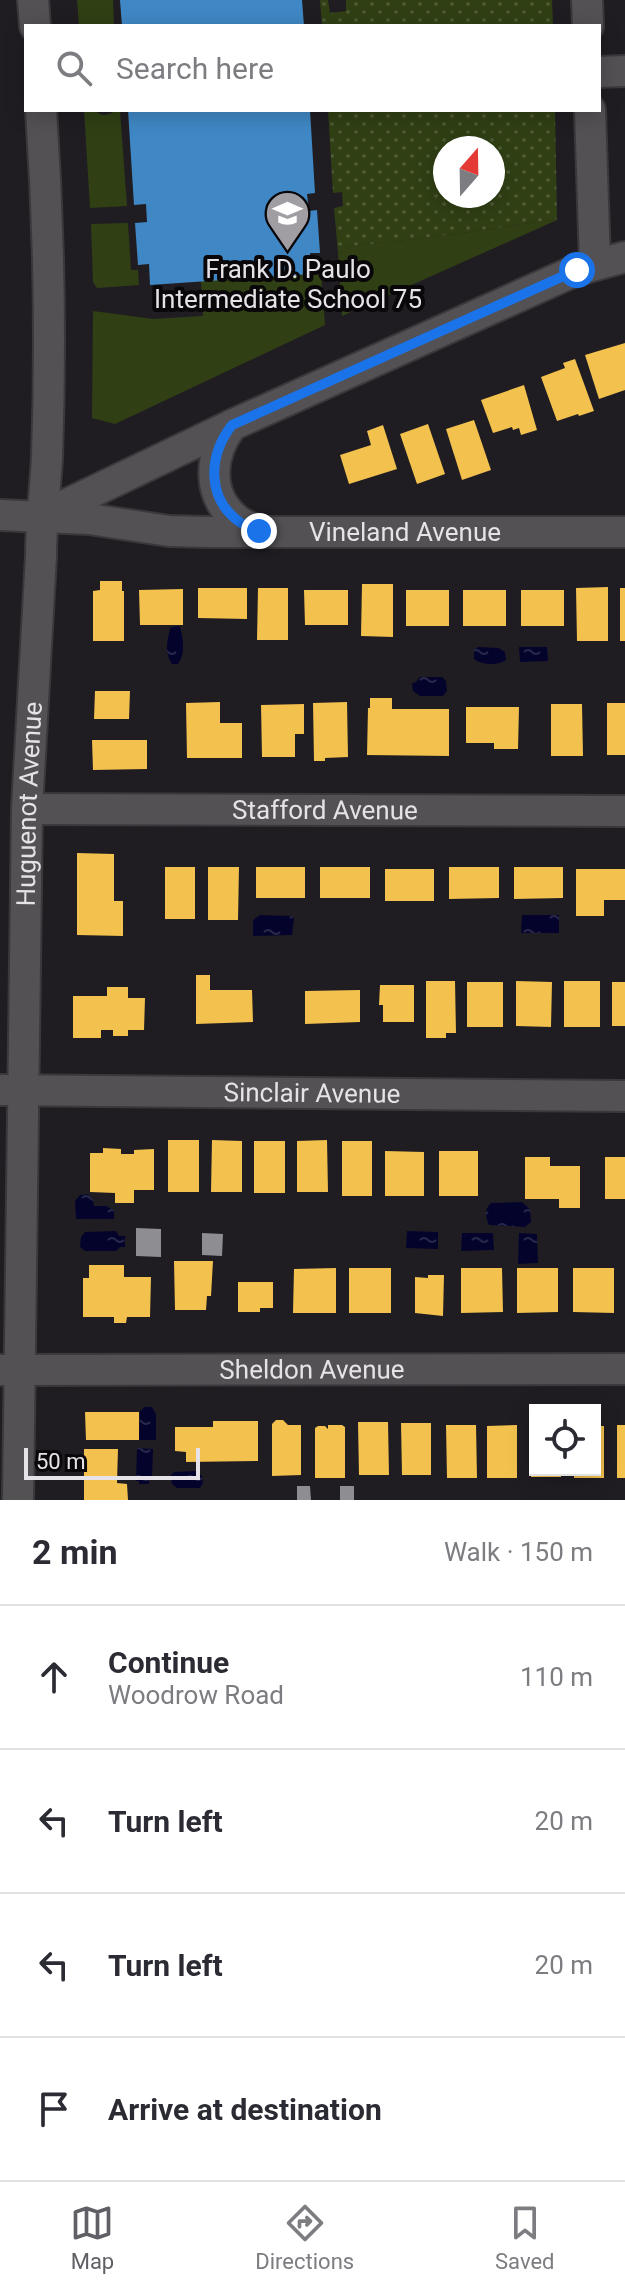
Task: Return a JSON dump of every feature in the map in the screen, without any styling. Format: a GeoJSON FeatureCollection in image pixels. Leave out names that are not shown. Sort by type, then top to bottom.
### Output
{"type":"FeatureCollection","features":[{"type":"Feature","properties":{"kind":"street"},"geometry":{"type":"LineString","coordinates":[[33,0],[35,24]]}},
{"type":"Feature","properties":{"kind":"street"},"geometry":{"type":"LineString","coordinates":[[587,0],[588,24]]}},
{"type":"Feature","properties":{"kind":"street"},"geometry":{"type":"LineString","coordinates":[[601,72],[625,71]]}},
{"type":"Feature","properties":{"kind":"street","name":"Huguenot Avenue"},"geometry":{"type":"LineString","coordinates":[[18,1500],[10,1370],[11,1090],[47,461],[48,201],[41,112]]}},
{"type":"Feature","properties":{"kind":"street"},"geometry":{"type":"LineString","coordinates":[[590,112],[595,264]]}},
{"type":"Feature","properties":{"kind":"street"},"geometry":{"type":"LineString","coordinates":[[42,516],[232,425],[595,264],[625,257]]}},
{"type":"Feature","properties":{"kind":"street"},"geometry":{"type":"LineString","coordinates":[[232,425],[216,453],[216,487],[227,510],[241,523],[259,531]]}},
{"type":"Feature","properties":{"kind":"street","name":"Vineland Avenue"},"geometry":{"type":"LineString","coordinates":[[0,515],[101,520],[169,531],[625,532]]}},
{"type":"Feature","properties":{"kind":"street","name":"Stafford Avenue"},"geometry":{"type":"LineString","coordinates":[[27,809],[625,811]]}},
{"type":"Feature","properties":{"kind":"street","name":"Sinclair Avenue"},"geometry":{"type":"LineString","coordinates":[[11,1090],[625,1096]]}},
{"type":"Feature","properties":{"kind":"street","name":"Sheldon Avenue"},"geometry":{"type":"LineString","coordinates":[[10,1370],[625,1369]]}},
{"type":"Feature","properties":{"kind":"green space"},"geometry":{"type":"Polygon","coordinates":[[[77,0],[113,0],[114,24],[79,24],[77,0]]]}},
{"type":"Feature","properties":{"kind":"green space"},"geometry":{"type":"Polygon","coordinates":[[[320,0],[328,0],[330,13],[346,11],[346,0],[552,0],[553,24],[322,24],[320,0]]]}},
{"type":"Feature","properties":{"kind":"green space"},"geometry":{"type":"Polygon","coordinates":[[[84,112],[104,115],[120,112],[127,206],[90,208],[84,112]]]}},
{"type":"Feature","properties":{"kind":"green space"},"geometry":{"type":"Polygon","coordinates":[[[328,112],[555,112],[557,219],[346,247],[346,251],[338,252],[334,208],[343,206],[342,192],[333,193],[328,112]]]}},
{"type":"Feature","properties":{"kind":"green space"},"geometry":{"type":"Polygon","coordinates":[[[557,219],[342,316],[338,252],[345,251],[345,247],[557,219]]]}},
{"type":"Feature","properties":{"kind":"green space"},"geometry":{"type":"Polygon","coordinates":[[[128,223],[131,270],[138,270],[139,285],[97,288],[93,282],[91,224],[128,223]]]}},
{"type":"Feature","properties":{"kind":"green space"},"geometry":{"type":"Polygon","coordinates":[[[321,273],[325,325],[115,424],[92,418],[93,311],[153,319],[203,316],[201,281],[321,273]]]}},
{"type":"Feature","properties":{"kind":"water"},"geometry":{"type":"Polygon","coordinates":[[[180,626],[182,655],[178,664],[172,664],[167,650],[168,636],[171,627],[180,626]]]}},
{"type":"Feature","properties":{"kind":"water"},"geometry":{"type":"Polygon","coordinates":[[[478,647],[499,648],[505,652],[506,660],[494,664],[477,661],[474,650],[478,647]]]}},
{"type":"Feature","properties":{"kind":"water"},"geometry":{"type":"Polygon","coordinates":[[[519,647],[547,647],[548,661],[520,662],[519,647]]]}},
{"type":"Feature","properties":{"kind":"water"},"geometry":{"type":"Polygon","coordinates":[[[420,677],[442,677],[446,681],[447,691],[443,696],[420,696],[413,691],[412,683],[420,677]]]}},
{"type":"Feature","properties":{"kind":"water"},"geometry":{"type":"Polygon","coordinates":[[[260,915],[291,916],[294,918],[292,935],[253,936],[253,920],[260,915]]]}},
{"type":"Feature","properties":{"kind":"water"},"geometry":{"type":"Polygon","coordinates":[[[522,915],[559,915],[559,933],[521,933],[522,915]]]}},
{"type":"Feature","properties":{"kind":"water"},"geometry":{"type":"Polygon","coordinates":[[[88,1194],[94,1206],[107,1206],[114,1211],[114,1219],[76,1219],[75,1201],[80,1195],[88,1194]]]}},
{"type":"Feature","properties":{"kind":"water"},"geometry":{"type":"Polygon","coordinates":[[[522,1202],[530,1209],[531,1222],[525,1227],[489,1225],[486,1213],[491,1203],[522,1202]]]}},
{"type":"Feature","properties":{"kind":"water"},"geometry":{"type":"Polygon","coordinates":[[[116,1231],[119,1236],[125,1236],[125,1247],[116,1251],[85,1251],[80,1247],[85,1232],[116,1231]]]}},
{"type":"Feature","properties":{"kind":"water"},"geometry":{"type":"Polygon","coordinates":[[[407,1231],[438,1232],[438,1249],[406,1248],[407,1231]]]}},
{"type":"Feature","properties":{"kind":"water"},"geometry":{"type":"Polygon","coordinates":[[[462,1233],[493,1233],[494,1250],[461,1251],[462,1233]]]}},
{"type":"Feature","properties":{"kind":"water"},"geometry":{"type":"Polygon","coordinates":[[[519,1233],[537,1234],[538,1263],[518,1264],[519,1233]]]}},
{"type":"Feature","properties":{"kind":"water"},"geometry":{"type":"Polygon","coordinates":[[[152,1407],[156,1414],[156,1440],[139,1440],[140,1411],[152,1407]]]}},
{"type":"Feature","properties":{"kind":"water"},"geometry":{"type":"Polygon","coordinates":[[[137,1448],[153,1449],[152,1480],[149,1484],[136,1481],[137,1448]]]}},
{"type":"Feature","properties":{"kind":"water"},"geometry":{"type":"Polygon","coordinates":[[[197,1471],[202,1476],[200,1488],[177,1488],[172,1484],[171,1475],[174,1472],[197,1471]]]}},
{"type":"Feature","properties":{"kind":"building: Homes"},"geometry":{"type":"Polygon","coordinates":[[[625,343],[625,390],[599,399],[585,355],[625,343]]]}},
{"type":"Feature","properties":{"kind":"building: Homes"},"geometry":{"type":"Polygon","coordinates":[[[575,359],[594,411],[557,421],[541,377],[565,368],[563,363],[575,359]]]}},
{"type":"Feature","properties":{"kind":"building: Homes"},"geometry":{"type":"Polygon","coordinates":[[[524,385],[537,430],[521,435],[519,428],[513,430],[512,427],[493,433],[481,400],[524,385]]]}},
{"type":"Feature","properties":{"kind":"building: Homes"},"geometry":{"type":"Polygon","coordinates":[[[474,420],[491,470],[462,480],[446,429],[474,420]]]}},
{"type":"Feature","properties":{"kind":"building: Homes"},"geometry":{"type":"Polygon","coordinates":[[[428,424],[445,474],[417,484],[400,434],[428,424]]]}},
{"type":"Feature","properties":{"kind":"building: Homes"},"geometry":{"type":"Polygon","coordinates":[[[383,425],[397,469],[349,484],[340,455],[371,445],[367,431],[383,425]]]}},
{"type":"Feature","properties":{"kind":"building: Homes"},"geometry":{"type":"Polygon","coordinates":[[[100,581],[122,581],[124,641],[93,641],[93,591],[100,590],[100,581]]]}},
{"type":"Feature","properties":{"kind":"building: Homes"},"geometry":{"type":"Polygon","coordinates":[[[362,584],[393,584],[393,637],[361,636],[362,584]]]}},
{"type":"Feature","properties":{"kind":"building: Homes"},"geometry":{"type":"Polygon","coordinates":[[[608,587],[608,641],[577,641],[576,588],[608,587]]]}},
{"type":"Feature","properties":{"kind":"building: Homes"},"geometry":{"type":"Polygon","coordinates":[[[198,588],[247,588],[247,619],[198,618],[198,588]]]}},
{"type":"Feature","properties":{"kind":"building: Homes"},"geometry":{"type":"Polygon","coordinates":[[[258,588],[288,588],[288,640],[257,640],[258,588]]]}},
{"type":"Feature","properties":{"kind":"building: Homes"},"geometry":{"type":"Polygon","coordinates":[[[620,588],[625,588],[625,641],[620,641],[620,588]]]}},
{"type":"Feature","properties":{"kind":"building: Homes"},"geometry":{"type":"Polygon","coordinates":[[[183,589],[183,625],[140,625],[139,590],[183,589]]]}},
{"type":"Feature","properties":{"kind":"building: Homes"},"geometry":{"type":"Polygon","coordinates":[[[304,590],[348,590],[348,625],[305,625],[304,590]]]}},
{"type":"Feature","properties":{"kind":"building: Homes"},"geometry":{"type":"Polygon","coordinates":[[[406,590],[449,590],[449,626],[406,626],[406,590]]]}},
{"type":"Feature","properties":{"kind":"building: Homes"},"geometry":{"type":"Polygon","coordinates":[[[463,590],[506,590],[506,626],[463,626],[463,590]]]}},
{"type":"Feature","properties":{"kind":"building: Homes"},"geometry":{"type":"Polygon","coordinates":[[[521,590],[564,590],[564,626],[521,626],[521,590]]]}},
{"type":"Feature","properties":{"kind":"building: Homes"},"geometry":{"type":"Polygon","coordinates":[[[95,691],[130,691],[129,719],[94,719],[95,691]]]}},
{"type":"Feature","properties":{"kind":"building: Homes"},"geometry":{"type":"Polygon","coordinates":[[[370,698],[392,698],[392,709],[449,709],[449,756],[367,755],[370,698]]]}},
{"type":"Feature","properties":{"kind":"building: Homes"},"geometry":{"type":"Polygon","coordinates":[[[220,702],[220,723],[242,723],[242,758],[187,758],[186,703],[220,702]]]}},
{"type":"Feature","properties":{"kind":"building: Homes"},"geometry":{"type":"Polygon","coordinates":[[[347,702],[348,757],[314,761],[313,703],[347,702]]]}},
{"type":"Feature","properties":{"kind":"building: Homes"},"geometry":{"type":"Polygon","coordinates":[[[607,703],[625,703],[625,755],[607,755],[607,703]]]}},
{"type":"Feature","properties":{"kind":"building: Homes"},"geometry":{"type":"Polygon","coordinates":[[[304,704],[304,734],[295,734],[295,757],[262,757],[261,705],[304,704]]]}},
{"type":"Feature","properties":{"kind":"building: Homes"},"geometry":{"type":"Polygon","coordinates":[[[551,704],[582,704],[583,756],[551,756],[551,704]]]}},
{"type":"Feature","properties":{"kind":"building: Homes"},"geometry":{"type":"Polygon","coordinates":[[[466,707],[519,707],[518,749],[494,749],[494,743],[466,743],[466,707]]]}},
{"type":"Feature","properties":{"kind":"building: Homes"},"geometry":{"type":"Polygon","coordinates":[[[92,740],[147,740],[147,769],[93,770],[92,740]]]}},
{"type":"Feature","properties":{"kind":"building: Homes"},"geometry":{"type":"Polygon","coordinates":[[[77,853],[114,854],[114,901],[123,901],[123,936],[77,935],[77,853]]]}},
{"type":"Feature","properties":{"kind":"building: Homes"},"geometry":{"type":"Polygon","coordinates":[[[165,867],[195,867],[195,919],[165,919],[165,867]]]}},
{"type":"Feature","properties":{"kind":"building: Homes"},"geometry":{"type":"Polygon","coordinates":[[[208,867],[239,867],[238,920],[208,920],[208,867]]]}},
{"type":"Feature","properties":{"kind":"building: Homes"},"geometry":{"type":"Polygon","coordinates":[[[256,867],[305,867],[305,898],[256,898],[256,867]]]}},
{"type":"Feature","properties":{"kind":"building: Homes"},"geometry":{"type":"Polygon","coordinates":[[[320,867],[370,867],[370,898],[320,898],[320,867]]]}},
{"type":"Feature","properties":{"kind":"building: Homes"},"geometry":{"type":"Polygon","coordinates":[[[449,867],[499,867],[499,898],[449,899],[449,867]]]}},
{"type":"Feature","properties":{"kind":"building: Homes"},"geometry":{"type":"Polygon","coordinates":[[[514,867],[563,867],[563,898],[514,899],[514,867]]]}},
{"type":"Feature","properties":{"kind":"building: Homes"},"geometry":{"type":"Polygon","coordinates":[[[385,869],[434,869],[434,901],[385,901],[385,869]]]}},
{"type":"Feature","properties":{"kind":"building: Homes"},"geometry":{"type":"Polygon","coordinates":[[[576,869],[625,869],[625,900],[604,900],[604,916],[576,916],[576,869]]]}},
{"type":"Feature","properties":{"kind":"building: Homes"},"geometry":{"type":"Polygon","coordinates":[[[196,975],[210,975],[210,990],[252,990],[253,1022],[196,1024],[196,975]]]}},
{"type":"Feature","properties":{"kind":"building: Homes"},"geometry":{"type":"Polygon","coordinates":[[[426,981],[455,981],[456,1033],[446,1033],[446,1038],[426,1038],[426,981]]]}},
{"type":"Feature","properties":{"kind":"building: Homes"},"geometry":{"type":"Polygon","coordinates":[[[516,981],[552,982],[551,1027],[516,1026],[516,981]]]}},
{"type":"Feature","properties":{"kind":"building: Homes"},"geometry":{"type":"Polygon","coordinates":[[[564,981],[600,981],[600,1027],[564,1027],[564,981]]]}},
{"type":"Feature","properties":{"kind":"building: Homes"},"geometry":{"type":"Polygon","coordinates":[[[467,982],[503,982],[503,1027],[467,1027],[467,982]]]}},
{"type":"Feature","properties":{"kind":"building: Homes"},"geometry":{"type":"Polygon","coordinates":[[[612,982],[625,982],[625,1026],[612,1026],[612,982]]]}},
{"type":"Feature","properties":{"kind":"building: Homes"},"geometry":{"type":"Polygon","coordinates":[[[380,985],[414,985],[414,1022],[383,1022],[383,1005],[379,1005],[380,985]]]}},
{"type":"Feature","properties":{"kind":"building: Homes"},"geometry":{"type":"Polygon","coordinates":[[[107,987],[128,987],[128,998],[145,998],[144,1030],[128,1030],[128,1036],[113,1036],[113,1030],[101,1030],[101,1038],[73,1038],[73,996],[107,996],[107,987]]]}},
{"type":"Feature","properties":{"kind":"building: Homes"},"geometry":{"type":"Polygon","coordinates":[[[360,990],[360,1022],[305,1024],[305,991],[360,990]]]}},
{"type":"Feature","properties":{"kind":"building: Homes"},"geometry":{"type":"Polygon","coordinates":[[[168,1140],[199,1140],[199,1192],[168,1192],[168,1140]]]}},
{"type":"Feature","properties":{"kind":"building: Homes"},"geometry":{"type":"Polygon","coordinates":[[[212,1140],[242,1141],[242,1192],[211,1192],[212,1140]]]}},
{"type":"Feature","properties":{"kind":"building: Homes"},"geometry":{"type":"Polygon","coordinates":[[[327,1140],[328,1192],[297,1192],[297,1141],[327,1140]]]}},
{"type":"Feature","properties":{"kind":"building: Homes"},"geometry":{"type":"Polygon","coordinates":[[[254,1141],[285,1141],[285,1193],[254,1193],[254,1141]]]}},
{"type":"Feature","properties":{"kind":"building: Homes"},"geometry":{"type":"Polygon","coordinates":[[[342,1141],[372,1141],[372,1196],[342,1196],[342,1141]]]}},
{"type":"Feature","properties":{"kind":"building: Homes"},"geometry":{"type":"Polygon","coordinates":[[[103,1148],[121,1149],[121,1154],[154,1149],[154,1190],[134,1190],[134,1203],[115,1203],[115,1193],[90,1192],[90,1153],[103,1153],[103,1148]]]}},
{"type":"Feature","properties":{"kind":"building: Homes"},"geometry":{"type":"Polygon","coordinates":[[[385,1151],[424,1152],[424,1196],[385,1196],[385,1151]]]}},
{"type":"Feature","properties":{"kind":"building: Homes"},"geometry":{"type":"Polygon","coordinates":[[[439,1151],[478,1151],[478,1196],[439,1196],[439,1151]]]}},
{"type":"Feature","properties":{"kind":"building: Homes"},"geometry":{"type":"Polygon","coordinates":[[[525,1157],[550,1157],[550,1166],[580,1166],[580,1208],[559,1208],[559,1199],[525,1199],[525,1157]]]}},
{"type":"Feature","properties":{"kind":"building: Homes"},"geometry":{"type":"Polygon","coordinates":[[[605,1157],[625,1157],[625,1199],[605,1199],[605,1157]]]}},
{"type":"Feature","properties":{"kind":"building: Homes"},"geometry":{"type":"Polygon","coordinates":[[[174,1261],[213,1261],[211,1296],[207,1296],[206,1310],[175,1310],[174,1261]]]}},
{"type":"Feature","properties":{"kind":"building: Homes"},"geometry":{"type":"Polygon","coordinates":[[[89,1265],[124,1265],[124,1277],[151,1277],[150,1317],[127,1317],[126,1323],[114,1323],[114,1317],[83,1317],[83,1278],[89,1278],[89,1265]]]}},
{"type":"Feature","properties":{"kind":"building: Homes"},"geometry":{"type":"Polygon","coordinates":[[[336,1268],[336,1313],[293,1313],[294,1269],[336,1268]]]}},
{"type":"Feature","properties":{"kind":"building: Homes"},"geometry":{"type":"Polygon","coordinates":[[[349,1268],[391,1268],[391,1313],[349,1313],[349,1268]]]}},
{"type":"Feature","properties":{"kind":"building: Homes"},"geometry":{"type":"Polygon","coordinates":[[[461,1268],[502,1268],[503,1312],[461,1313],[461,1268]]]}},
{"type":"Feature","properties":{"kind":"building: Homes"},"geometry":{"type":"Polygon","coordinates":[[[517,1268],[558,1268],[558,1312],[517,1313],[517,1268]]]}},
{"type":"Feature","properties":{"kind":"building: Homes"},"geometry":{"type":"Polygon","coordinates":[[[573,1268],[614,1268],[614,1313],[573,1312],[573,1268]]]}},
{"type":"Feature","properties":{"kind":"building: Homes"},"geometry":{"type":"Polygon","coordinates":[[[428,1275],[444,1275],[443,1316],[415,1313],[415,1277],[428,1278],[428,1275]]]}},
{"type":"Feature","properties":{"kind":"building: Homes"},"geometry":{"type":"Polygon","coordinates":[[[238,1282],[273,1282],[273,1308],[260,1308],[260,1312],[238,1312],[238,1282]]]}},
{"type":"Feature","properties":{"kind":"building: Homes"},"geometry":{"type":"Polygon","coordinates":[[[85,1412],[139,1412],[139,1440],[86,1440],[85,1412]]]}},
{"type":"Feature","properties":{"kind":"building: Homes"},"geometry":{"type":"Polygon","coordinates":[[[283,1420],[288,1425],[301,1425],[301,1475],[272,1476],[272,1424],[283,1420]]]}},
{"type":"Feature","properties":{"kind":"building: Homes"},"geometry":{"type":"Polygon","coordinates":[[[213,1421],[258,1421],[258,1461],[186,1462],[186,1452],[175,1451],[175,1427],[213,1427],[213,1421]]]}},
{"type":"Feature","properties":{"kind":"building: Homes"},"geometry":{"type":"Polygon","coordinates":[[[358,1422],[388,1422],[389,1475],[359,1475],[358,1422]]]}},
{"type":"Feature","properties":{"kind":"building: Homes"},"geometry":{"type":"Polygon","coordinates":[[[401,1423],[431,1423],[431,1475],[402,1475],[401,1423]]]}},
{"type":"Feature","properties":{"kind":"building: Homes"},"geometry":{"type":"Polygon","coordinates":[[[328,1425],[345,1427],[345,1478],[315,1478],[315,1428],[325,1426],[328,1429],[328,1425]]]}},
{"type":"Feature","properties":{"kind":"building: Homes"},"geometry":{"type":"Polygon","coordinates":[[[446,1425],[476,1425],[477,1478],[447,1478],[446,1425]]]}},
{"type":"Feature","properties":{"kind":"building: Homes"},"geometry":{"type":"Polygon","coordinates":[[[517,1425],[517,1478],[487,1478],[487,1426],[517,1425]]]}},
{"type":"Feature","properties":{"kind":"building: Homes"},"geometry":{"type":"Polygon","coordinates":[[[617,1425],[625,1425],[625,1478],[617,1478],[617,1425]]]}},
{"type":"Feature","properties":{"kind":"building: Homes"},"geometry":{"type":"Polygon","coordinates":[[[601,1426],[604,1426],[604,1478],[574,1478],[601,1476],[601,1426]]]}},
{"type":"Feature","properties":{"kind":"building: Homes"},"geometry":{"type":"Polygon","coordinates":[[[84,1449],[118,1449],[117,1483],[127,1484],[128,1500],[84,1500],[84,1449]]]}},
{"type":"Feature","properties":{"kind":"building: Schools"},"geometry":{"type":"Polygon","coordinates":[[[120,0],[302,0],[304,24],[122,24],[120,0]]]}},
{"type":"Feature","properties":{"kind":"building: Schools"},"geometry":{"type":"Polygon","coordinates":[[[128,112],[310,112],[315,193],[307,194],[309,211],[317,210],[320,253],[310,253],[311,274],[150,285],[149,264],[138,265],[135,223],[147,222],[146,204],[134,205],[128,112]]]}},
{"type":"Feature","properties":{"kind":"building: Industry"},"geometry":{"type":"Polygon","coordinates":[[[136,1228],[161,1229],[161,1257],[136,1256],[136,1228]]]}},
{"type":"Feature","properties":{"kind":"building: Industry"},"geometry":{"type":"Polygon","coordinates":[[[202,1233],[223,1234],[222,1256],[202,1255],[202,1233]]]}},
{"type":"Feature","properties":{"kind":"building: Industry"},"geometry":{"type":"Polygon","coordinates":[[[297,1486],[310,1486],[311,1500],[297,1500],[297,1486]]]}},
{"type":"Feature","properties":{"kind":"building: Industry"},"geometry":{"type":"Polygon","coordinates":[[[340,1486],[354,1486],[354,1500],[340,1500],[340,1486]]]}},
{"type":"Feature","properties":{"kind":"place","name":"Frank D. Paulo Intermediate School 75"},"geometry":{"type":"Point","coordinates":[288,253]}},
{"type":"Feature","properties":{"kind":"route"},"geometry":{"type":"LineString","coordinates":[[259,531],[241,523],[227,510],[216,487],[216,453],[232,425],[577,270]]}}]}
